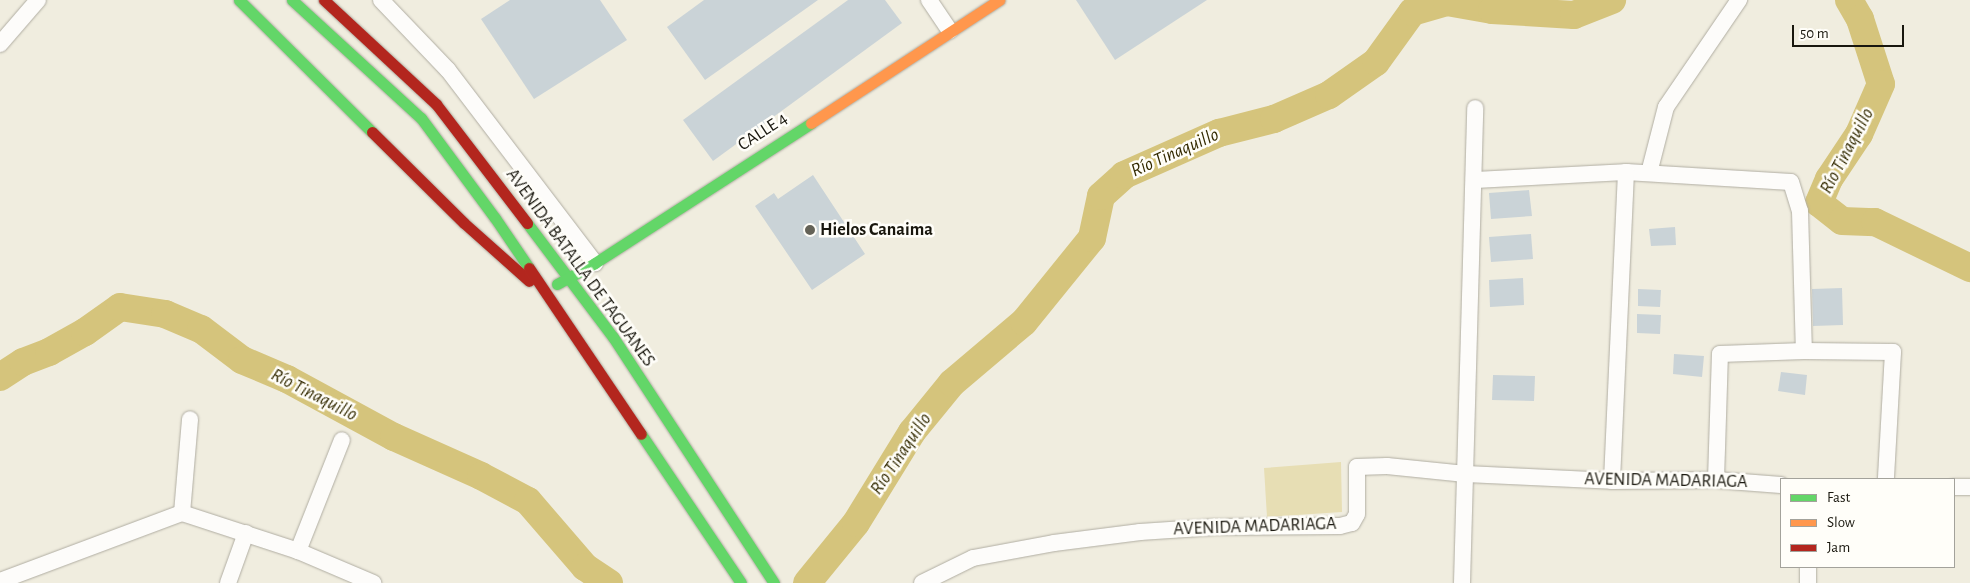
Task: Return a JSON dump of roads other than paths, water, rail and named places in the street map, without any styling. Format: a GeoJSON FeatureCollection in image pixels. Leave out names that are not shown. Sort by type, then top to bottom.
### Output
{"type":"FeatureCollection","features":[{"type":"Feature","properties":{"kind":"street"},"geometry":{"type":"LineString","coordinates":[[0,44],[38,0]]}},
{"type":"Feature","properties":{"kind":"street"},"geometry":{"type":"LineString","coordinates":[[239,0],[498,256],[545,290]]}},
{"type":"Feature","properties":{"kind":"street"},"geometry":{"type":"LineString","coordinates":[[292,0],[421,118],[495,218],[545,290],[741,583]]}},
{"type":"Feature","properties":{"kind":"street","name":"AVENIDA BATALLA DE TAGUANES"},"geometry":{"type":"LineString","coordinates":[[324,0],[436,104],[569,277],[612,337],[773,581]]}},
{"type":"Feature","properties":{"kind":"street"},"geometry":{"type":"LineString","coordinates":[[381,0],[448,70],[595,263]]}},
{"type":"Feature","properties":{"kind":"street"},"geometry":{"type":"LineString","coordinates":[[928,0],[950,30]]}},
{"type":"Feature","properties":{"kind":"street","name":"CALLE 4"},"geometry":{"type":"LineString","coordinates":[[545,290],[595,263],[950,30],[999,0]]}},
{"type":"Feature","properties":{"kind":"street"},"geometry":{"type":"LineString","coordinates":[[1649,173],[1666,107],[1739,0]]}},
{"type":"Feature","properties":{"kind":"street"},"geometry":{"type":"LineString","coordinates":[[1462,583],[1475,108]]}},
{"type":"Feature","properties":{"kind":"street"},"geometry":{"type":"LineString","coordinates":[[1612,481],[1626,172]]}},
{"type":"Feature","properties":{"kind":"street"},"geometry":{"type":"LineString","coordinates":[[1474,180],[1626,172],[1790,182],[1800,211],[1804,351]]}},
{"type":"Feature","properties":{"kind":"street"},"geometry":{"type":"LineString","coordinates":[[1716,480],[1720,354],[1804,351],[1893,352],[1886,478]]}},
{"type":"Feature","properties":{"kind":"street"},"geometry":{"type":"LineString","coordinates":[[182,514],[190,419]]}},
{"type":"Feature","properties":{"kind":"street"},"geometry":{"type":"LineString","coordinates":[[298,551],[342,440]]}},
{"type":"Feature","properties":{"kind":"street","name":"AVENIDA MADARIAGA"},"geometry":{"type":"LineString","coordinates":[[930,581],[973,558],[1054,543],[1140,532],[1215,527],[1340,526],[1352,523],[1357,514],[1357,467],[1387,466],[1466,474],[1612,481],[1716,480],[1780,485]]}},
{"type":"Feature","properties":{"kind":"street"},"geometry":{"type":"LineString","coordinates":[[1955,487],[1970,487]]}},
{"type":"Feature","properties":{"kind":"street"},"geometry":{"type":"LineString","coordinates":[[0,581],[182,514],[298,551],[370,582]]}},
{"type":"Feature","properties":{"kind":"street"},"geometry":{"type":"LineString","coordinates":[[228,583],[246,533]]}},
{"type":"Feature","properties":{"kind":"street"},"geometry":{"type":"LineString","coordinates":[[1808,568],[1808,583]]}},
{"type":"Feature","properties":{"kind":"waterway","name":"Río Tinaquillo"},"geometry":{"type":"LineString","coordinates":[[807,583],[856,523],[912,432],[952,383],[1024,322],[1092,238],[1101,196],[1124,175],[1219,133],[1274,119],[1329,95],[1376,62],[1412,12],[1447,2],[1492,10],[1574,15],[1612,0]]}},
{"type":"Feature","properties":{"kind":"waterway","name":"Río Tinaquillo"},"geometry":{"type":"LineString","coordinates":[[1849,0],[1860,19],[1881,84],[1859,134],[1829,179],[1819,203],[1842,221],[1875,222],[1970,268]]}},
{"type":"Feature","properties":{"kind":"waterway","name":"Río Tinaquillo"},"geometry":{"type":"LineString","coordinates":[[0,377],[23,362],[49,352],[85,332],[120,307],[165,314],[201,329],[242,360],[287,379],[394,437],[481,476],[528,501],[585,567],[609,583]]}},
{"type":"Feature","properties":{"kind":"place","name":"Hielos Canaima"},"geometry":{"type":"Point","coordinates":[810,230]}}]}
